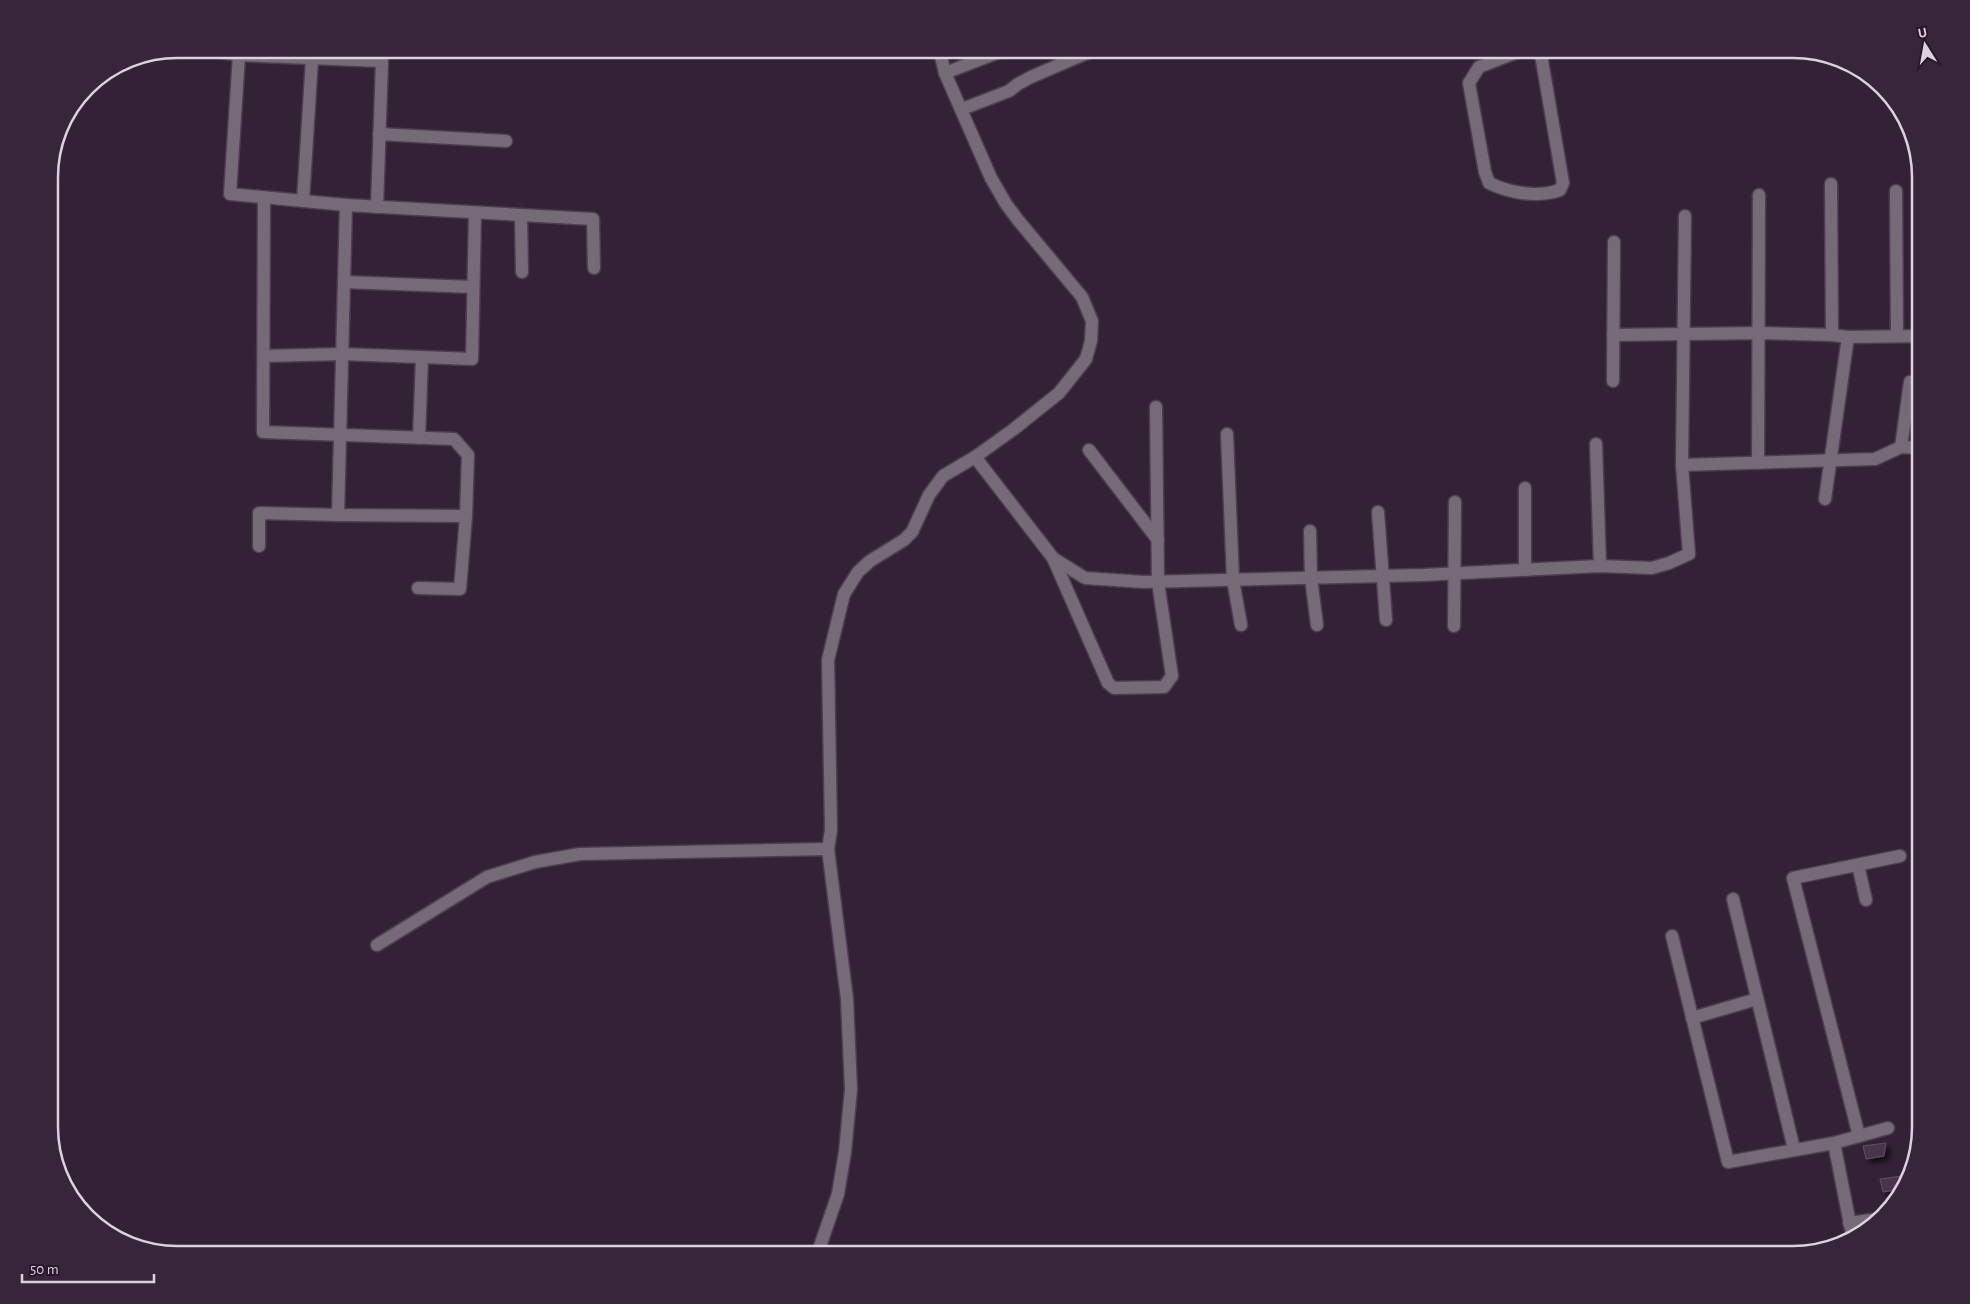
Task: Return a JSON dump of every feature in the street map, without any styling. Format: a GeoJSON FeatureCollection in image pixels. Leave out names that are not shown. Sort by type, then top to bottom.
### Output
{"type":"FeatureCollection","features":[{"type":"Feature","properties":{"kind":"street"},"geometry":{"type":"LineString","coordinates":[[239,58],[230,194],[346,205],[475,214],[594,219],[594,268]]}},
{"type":"Feature","properties":{"kind":"street"},"geometry":{"type":"LineString","coordinates":[[294,58],[382,61],[377,207]]}},
{"type":"Feature","properties":{"kind":"street"},"geometry":{"type":"LineString","coordinates":[[820,1246],[838,1194],[845,1152],[851,1089],[847,999],[828,849],[830,830],[828,660],[844,594],[858,572],[870,561],[904,540],[912,532],[929,495],[944,476],[975,457],[1060,393],[1086,359],[1091,341],[1092,321],[1082,297],[1006,204],[991,178],[945,73],[941,58]]}},
{"type":"Feature","properties":{"kind":"street"},"geometry":{"type":"LineString","coordinates":[[945,73],[984,58]]}},
{"type":"Feature","properties":{"kind":"street"},"geometry":{"type":"LineString","coordinates":[[962,109],[1009,91],[1030,77],[1075,58]]}},
{"type":"Feature","properties":{"kind":"street"},"geometry":{"type":"LineString","coordinates":[[1502,58],[1479,67],[1469,83],[1485,172],[1489,182],[1503,190],[1540,195],[1560,190],[1563,183],[1542,58]]}},
{"type":"Feature","properties":{"kind":"street"},"geometry":{"type":"LineString","coordinates":[[303,201],[312,59]]}},
{"type":"Feature","properties":{"kind":"street"},"geometry":{"type":"LineString","coordinates":[[379,134],[506,141]]}},
{"type":"Feature","properties":{"kind":"street"},"geometry":{"type":"LineString","coordinates":[[1832,184],[1832,336]]}},
{"type":"Feature","properties":{"kind":"street"},"geometry":{"type":"LineString","coordinates":[[1896,191],[1897,336]]}},
{"type":"Feature","properties":{"kind":"street"},"geometry":{"type":"LineString","coordinates":[[1758,462],[1759,195]]}},
{"type":"Feature","properties":{"kind":"street"},"geometry":{"type":"LineString","coordinates":[[264,198],[263,432],[454,439],[468,455],[466,516],[460,590],[418,588]]}},
{"type":"Feature","properties":{"kind":"street"},"geometry":{"type":"LineString","coordinates":[[338,515],[346,205]]}},
{"type":"Feature","properties":{"kind":"street"},"geometry":{"type":"LineString","coordinates":[[264,356],[342,354],[472,359],[475,214]]}},
{"type":"Feature","properties":{"kind":"street"},"geometry":{"type":"LineString","coordinates":[[521,216],[522,272]]}},
{"type":"Feature","properties":{"kind":"street"},"geometry":{"type":"LineString","coordinates":[[1053,558],[1085,578],[1158,582],[1454,574],[1600,566],[1652,568],[1669,564],[1689,554],[1682,465],[1686,216]]}},
{"type":"Feature","properties":{"kind":"street"},"geometry":{"type":"LineString","coordinates":[[1613,381],[1614,242]]}},
{"type":"Feature","properties":{"kind":"street"},"geometry":{"type":"LineString","coordinates":[[344,282],[473,287]]}},
{"type":"Feature","properties":{"kind":"street"},"geometry":{"type":"LineString","coordinates":[[1613,335],[1758,333],[1848,337],[1912,336]]}},
{"type":"Feature","properties":{"kind":"street"},"geometry":{"type":"LineString","coordinates":[[1825,500],[1829,460],[1848,337]]}},
{"type":"Feature","properties":{"kind":"street"},"geometry":{"type":"LineString","coordinates":[[419,438],[422,357]]}},
{"type":"Feature","properties":{"kind":"street"},"geometry":{"type":"LineString","coordinates":[[1901,447],[1910,382],[1912,382]]}},
{"type":"Feature","properties":{"kind":"street"},"geometry":{"type":"LineString","coordinates":[[975,457],[1053,558],[1108,683],[1114,688],[1164,687],[1172,676],[1158,582],[1156,407]]}},
{"type":"Feature","properties":{"kind":"street"},"geometry":{"type":"LineString","coordinates":[[1227,434],[1233,580],[1241,626]]}},
{"type":"Feature","properties":{"kind":"street"},"geometry":{"type":"LineString","coordinates":[[1596,444],[1600,566]]}},
{"type":"Feature","properties":{"kind":"street"},"geometry":{"type":"LineString","coordinates":[[1682,465],[1875,459],[1901,447],[1912,448]]}},
{"type":"Feature","properties":{"kind":"street"},"geometry":{"type":"LineString","coordinates":[[1089,450],[1158,540]]}},
{"type":"Feature","properties":{"kind":"street"},"geometry":{"type":"LineString","coordinates":[[1525,488],[1525,570]]}},
{"type":"Feature","properties":{"kind":"street"},"geometry":{"type":"LineString","coordinates":[[1454,626],[1455,502]]}},
{"type":"Feature","properties":{"kind":"street"},"geometry":{"type":"LineString","coordinates":[[1378,512],[1386,620]]}},
{"type":"Feature","properties":{"kind":"street"},"geometry":{"type":"LineString","coordinates":[[259,546],[259,513],[466,516]]}},
{"type":"Feature","properties":{"kind":"street"},"geometry":{"type":"LineString","coordinates":[[1310,531],[1311,578],[1316,625]]}},
{"type":"Feature","properties":{"kind":"street"},"geometry":{"type":"LineString","coordinates":[[377,944],[487,877],[535,862],[580,854],[828,849]]}},
{"type":"Feature","properties":{"kind":"street"},"geometry":{"type":"LineString","coordinates":[[1859,1136],[1793,878],[1900,856]]}},
{"type":"Feature","properties":{"kind":"street"},"geometry":{"type":"LineString","coordinates":[[1858,865],[1866,900]]}},
{"type":"Feature","properties":{"kind":"street"},"geometry":{"type":"LineString","coordinates":[[1732,899],[1794,1149]]}},
{"type":"Feature","properties":{"kind":"street"},"geometry":{"type":"LineString","coordinates":[[1672,936],[1728,1162],[1834,1143],[1888,1128]]}},
{"type":"Feature","properties":{"kind":"street"},"geometry":{"type":"LineString","coordinates":[[1692,1018],[1757,999]]}},
{"type":"Feature","properties":{"kind":"street"},"geometry":{"type":"LineString","coordinates":[[1834,1143],[1851,1231]]}},
{"type":"Feature","properties":{"kind":"street"},"geometry":{"type":"LineString","coordinates":[[1849,1223],[1867,1220]]}},
{"type":"Feature","properties":{"kind":"building"},"geometry":{"type":"Polygon","coordinates":[[[1886,1143],[1884,1156],[1866,1159],[1863,1146],[1886,1143]]]}},
{"type":"Feature","properties":{"kind":"building"},"geometry":{"type":"Polygon","coordinates":[[[1902,1176],[1894,1190],[1883,1192],[1880,1179],[1902,1176]]]}}]}
